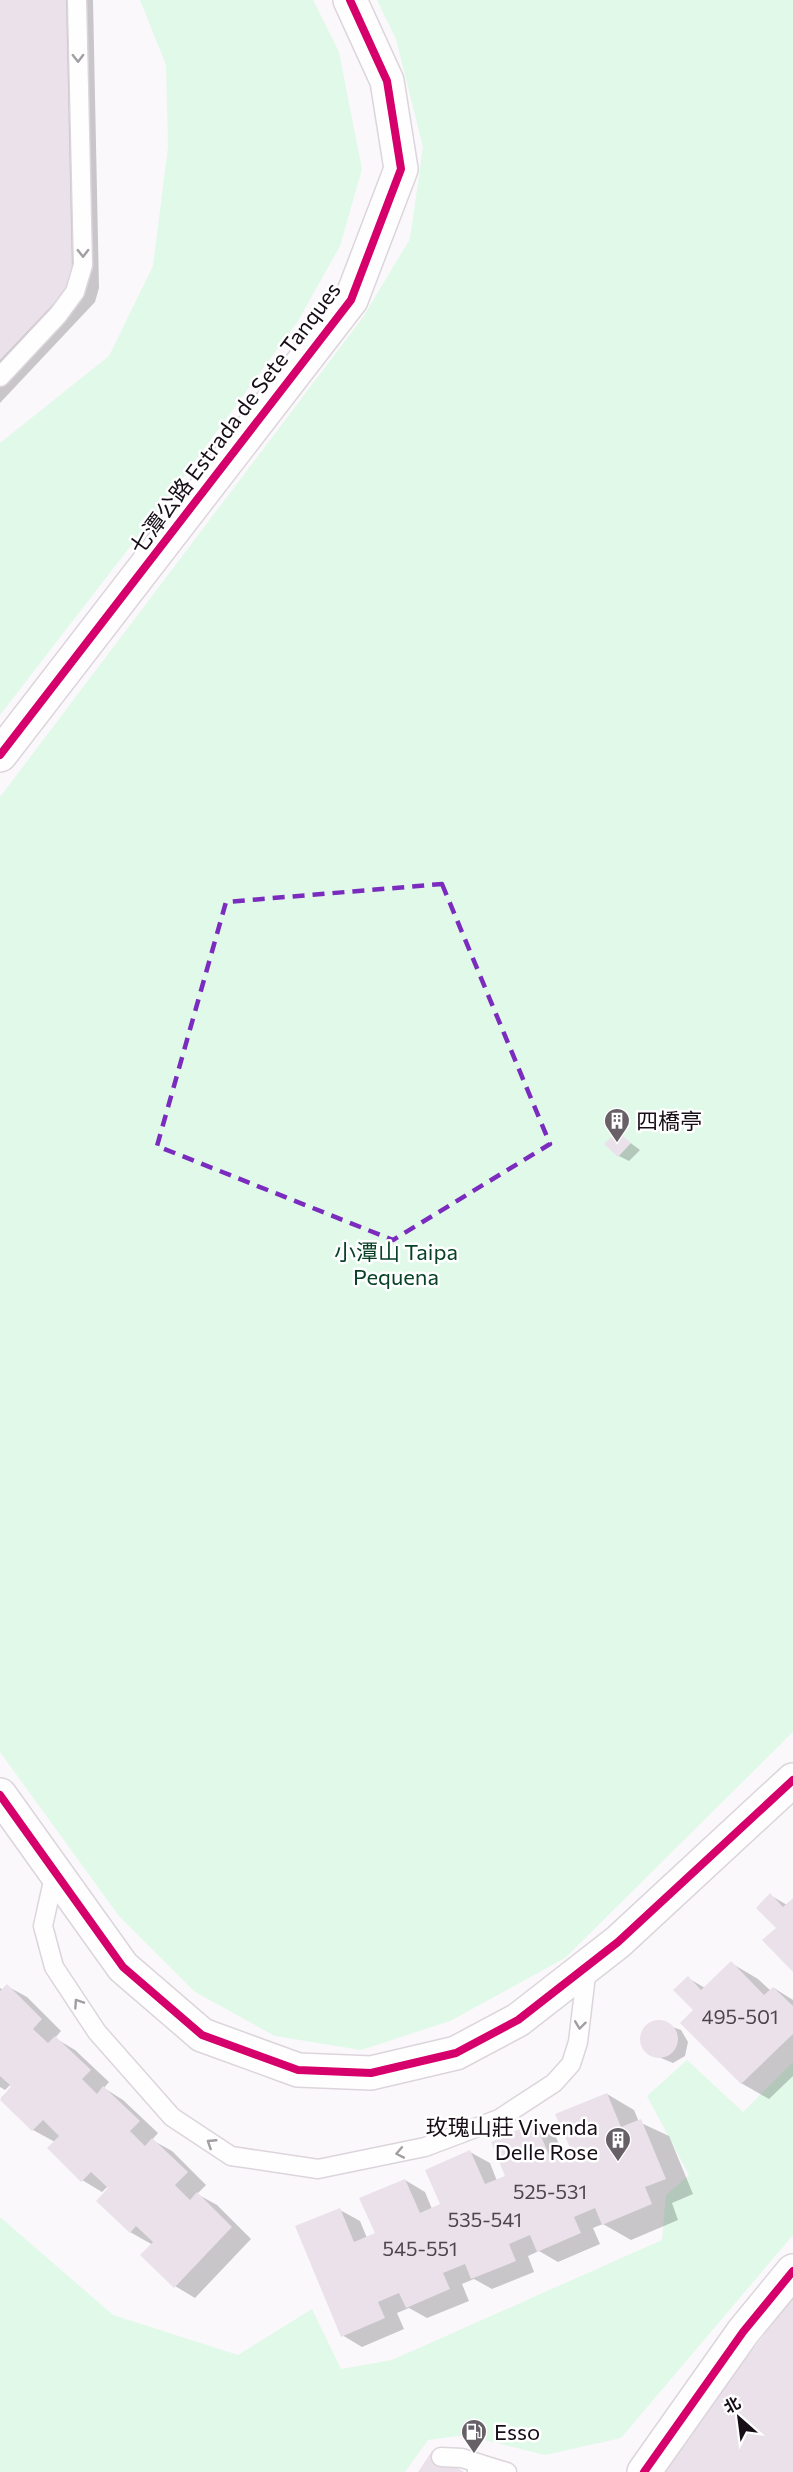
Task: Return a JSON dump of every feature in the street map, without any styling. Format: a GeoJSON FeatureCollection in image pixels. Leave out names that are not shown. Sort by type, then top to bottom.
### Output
{"type":"FeatureCollection","features":[{"type":"Feature","properties":{"kind":"street","name":"七潭公路 Estrada de Sete Tanques"},"geometry":{"type":"LineString","coordinates":[[0,755],[351,300],[401,170],[387,81],[350,0]]}},
{"type":"Feature","properties":{"kind":"street"},"geometry":{"type":"LineString","coordinates":[[0,1795],[123,1967],[202,2035],[298,2070],[371,2073],[456,2053],[518,2020],[618,1942],[793,1780]]}},
{"type":"Feature","properties":{"kind":"street"},"geometry":{"type":"LineString","coordinates":[[644,2472],[743,2332],[793,2271]]}},
{"type":"Feature","properties":{"kind":"lane"},"geometry":{"type":"LineString","coordinates":[[0,377],[58,315],[75,292],[83,265],[77,0]]}},
{"type":"Feature","properties":{"kind":"lane"},"geometry":{"type":"LineString","coordinates":[[55,1872],[43,1926],[54,1967],[97,2032],[172,2117],[231,2156],[318,2169],[425,2148],[500,2119],[554,2083],[572,2064],[578,2042],[586,1966]]}},
{"type":"Feature","properties":{"kind":"lane"},"geometry":{"type":"LineString","coordinates":[[441,2457],[462,2458],[480,2469],[507,2472]]}},
{"type":"Feature","properties":{"kind":"highlighted area"},"geometry":{"type":"Polygon","coordinates":[[[442,884],[550,1144],[393,1240],[157,1146],[226,902],[442,884]]]}},
{"type":"Feature","properties":{"kind":"green space"},"geometry":{"type":"Polygon","coordinates":[[[140,0],[313,0],[339,52],[362,169],[340,246],[298,321],[170,495],[0,715],[0,443],[109,356],[153,266],[168,147],[166,65],[140,0]]]}},
{"type":"Feature","properties":{"kind":"green space","name":"小潭山 Taipa Pequena"},"geometry":{"type":"Polygon","coordinates":[[[377,0],[793,0],[793,1732],[565,1958],[450,2021],[361,2050],[275,2036],[195,1992],[119,1916],[0,1752],[0,797],[363,317],[410,239],[423,147],[396,39],[377,0]]]}},
{"type":"Feature","properties":{"kind":"green space"},"geometry":{"type":"Polygon","coordinates":[[[687,2060],[743,2112],[793,2062],[793,2235],[621,2438],[545,2455],[464,2435],[428,2440],[405,2472],[0,2472],[0,2217],[113,2315],[238,2355],[312,2309],[341,2369],[392,2360],[662,2240],[666,2195],[689,2175],[647,2096],[687,2060]]]}},
{"type":"Feature","properties":{"kind":"building"},"geometry":{"type":"Polygon","coordinates":[[[0,0],[66,0],[72,272],[67,286],[58,299],[0,360],[0,0]]]}},
{"type":"Feature","properties":{"kind":"building","name":"四橋亭"},"geometry":{"type":"Polygon","coordinates":[[[617,1131],[631,1143],[618,1157],[604,1144],[617,1131]]]}},
{"type":"Feature","properties":{"kind":"building"},"geometry":{"type":"Polygon","coordinates":[[[770,1893],[783,1907],[793,1898],[793,1972],[762,1940],[776,1928],[756,1908],[770,1893]]]}},
{"type":"Feature","properties":{"kind":"building"},"geometry":{"type":"Polygon","coordinates":[[[731,1961],[764,1995],[773,1987],[793,2006],[793,2034],[741,2084],[680,2023],[693,2010],[673,1990],[688,1976],[701,1990],[731,1961]]]}},
{"type":"Feature","properties":{"kind":"building"},"geometry":{"type":"Polygon","coordinates":[[[7,1984],[42,2019],[33,2029],[48,2043],[55,2036],[91,2070],[82,2079],[97,2094],[103,2086],[140,2121],[130,2131],[145,2146],[152,2138],[188,2172],[175,2185],[190,2200],[197,2192],[232,2227],[174,2288],[140,2255],[153,2242],[136,2226],[130,2233],[96,2201],[108,2188],[91,2172],[81,2182],[47,2148],[59,2136],[43,2120],[32,2131],[0,2100],[11,2086],[0,2076],[0,1991],[7,1984]]]}},
{"type":"Feature","properties":{"kind":"building"},"geometry":{"type":"Polygon","coordinates":[[[659,2020],[672,2026],[678,2039],[672,2052],[659,2058],[646,2052],[640,2039],[646,2026],[659,2020]]]}},
{"type":"Feature","properties":{"kind":"building"},"geometry":{"type":"Polygon","coordinates":[[[607,2093],[621,2127],[641,2119],[666,2179],[645,2187],[652,2204],[602,2225],[595,2208],[574,2217],[581,2233],[537,2252],[530,2235],[509,2244],[516,2261],[471,2279],[465,2264],[443,2273],[450,2289],[406,2308],[399,2293],[378,2302],[385,2318],[341,2337],[295,2226],[340,2208],[354,2242],[375,2233],[359,2198],[405,2179],[420,2213],[440,2204],[425,2170],[470,2150],[485,2184],[505,2176],[491,2142],[535,2122],[550,2157],[570,2148],[555,2114],[607,2093]]]}},
{"type":"Feature","properties":{"kind":"building"},"geometry":{"type":"Polygon","coordinates":[[[793,2298],[793,2472],[660,2472],[704,2412],[793,2298]]]}},
{"type":"Feature","properties":{"kind":"building"},"geometry":{"type":"Polygon","coordinates":[[[432,2451],[441,2457],[464,2472],[418,2472],[432,2451]]]}},
{"type":"Feature","properties":{"kind":"cycle path"},"geometry":{"type":"LineString","coordinates":[[0,755],[351,300],[401,169],[387,81],[350,0]]}},
{"type":"Feature","properties":{"kind":"cycle path"},"geometry":{"type":"LineString","coordinates":[[0,1795],[123,1967],[202,2035],[298,2070],[371,2073],[456,2053],[518,2020],[618,1942],[793,1780]]}},
{"type":"Feature","properties":{"kind":"cycle path"},"geometry":{"type":"LineString","coordinates":[[644,2472],[743,2332],[793,2271]]}},
{"type":"Feature","properties":{"kind":"place","name":"四橋亭"},"geometry":{"type":"Point","coordinates":[617,1144]}},
{"type":"Feature","properties":{"kind":"place","name":"玫瑰山莊 Vivenda Delle Rose"},"geometry":{"type":"Point","coordinates":[618,2163]}},
{"type":"Feature","properties":{"kind":"place","name":"Esso"},"geometry":{"type":"Point","coordinates":[474,2455]}}]}
